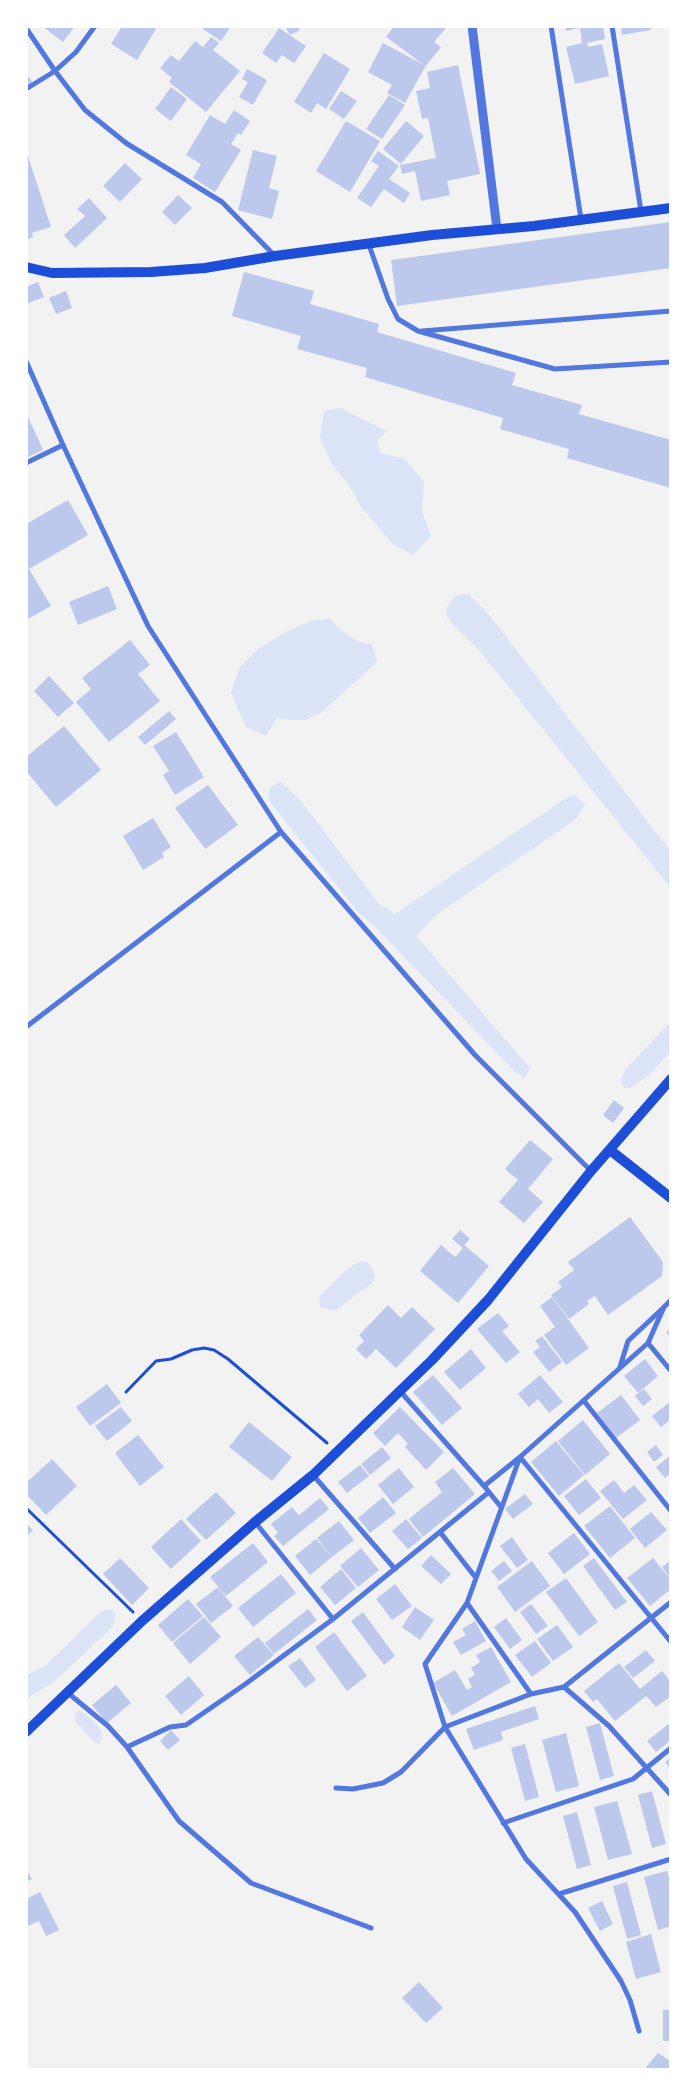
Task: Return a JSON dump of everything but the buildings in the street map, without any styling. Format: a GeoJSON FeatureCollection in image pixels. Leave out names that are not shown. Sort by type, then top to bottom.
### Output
{"type":"FeatureCollection","features":[{"type":"Feature","properties":{"kind":"main road"},"geometry":{"type":"LineString","coordinates":[[26,267],[52,273],[151,272],[205,268],[275,256],[432,235],[671,208]]}},
{"type":"Feature","properties":{"kind":"main road"},"geometry":{"type":"LineString","coordinates":[[26,1732],[142,1621],[255,1522],[313,1475],[432,1360],[488,1300],[591,1171],[671,1079]]}},
{"type":"Feature","properties":{"kind":"main road"},"geometry":{"type":"LineString","coordinates":[[610,1150],[671,1198]]}},
{"type":"Feature","properties":{"kind":"street"},"geometry":{"type":"LineString","coordinates":[[26,89],[55,70],[76,52],[95,26]]}},
{"type":"Feature","properties":{"kind":"street"},"geometry":{"type":"LineString","coordinates":[[472,26],[498,229]]}},
{"type":"Feature","properties":{"kind":"street"},"geometry":{"type":"LineString","coordinates":[[551,26],[581,219]]}},
{"type":"Feature","properties":{"kind":"street"},"geometry":{"type":"LineString","coordinates":[[612,26],[641,210]]}},
{"type":"Feature","properties":{"kind":"street"},"geometry":{"type":"LineString","coordinates":[[26,28],[86,110],[126,143],[222,202],[275,256]]}},
{"type":"Feature","properties":{"kind":"street"},"geometry":{"type":"LineString","coordinates":[[368,245],[388,299],[398,319],[418,331],[555,369],[671,362]]}},
{"type":"Feature","properties":{"kind":"street"},"geometry":{"type":"LineString","coordinates":[[418,331],[671,310]]}},
{"type":"Feature","properties":{"kind":"street"},"geometry":{"type":"LineString","coordinates":[[26,361],[63,445],[148,626],[281,832],[475,1055],[591,1171]]}},
{"type":"Feature","properties":{"kind":"street"},"geometry":{"type":"LineString","coordinates":[[26,463],[63,445]]}},
{"type":"Feature","properties":{"kind":"street"},"geometry":{"type":"LineString","coordinates":[[26,1028],[281,832]]}},
{"type":"Feature","properties":{"kind":"street"},"geometry":{"type":"LineString","coordinates":[[620,1368],[628,1341],[671,1300]]}},
{"type":"Feature","properties":{"kind":"street"},"geometry":{"type":"LineString","coordinates":[[484,1486],[520,1457],[648,1343],[664,1307]]}},
{"type":"Feature","properties":{"kind":"street"},"geometry":{"type":"LineString","coordinates":[[648,1343],[671,1371]]}},
{"type":"Feature","properties":{"kind":"street"},"geometry":{"type":"LineString","coordinates":[[400,1391],[501,1507]]}},
{"type":"Feature","properties":{"kind":"street"},"geometry":{"type":"LineString","coordinates":[[584,1401],[671,1511]]}},
{"type":"Feature","properties":{"kind":"street"},"geometry":{"type":"LineString","coordinates":[[520,1457],[467,1603],[425,1664],[445,1727],[526,1859],[576,1912],[621,1981],[630,2000],[639,2031]]}},
{"type":"Feature","properties":{"kind":"street"},"geometry":{"type":"LineString","coordinates":[[520,1457],[671,1642]]}},
{"type":"Feature","properties":{"kind":"street"},"geometry":{"type":"LineString","coordinates":[[313,1475],[395,1569]]}},
{"type":"Feature","properties":{"kind":"street"},"geometry":{"type":"LineString","coordinates":[[127,1747],[170,1727],[186,1725],[244,1685],[333,1619],[489,1492]]}},
{"type":"Feature","properties":{"kind":"street"},"geometry":{"type":"LineString","coordinates":[[255,1522],[333,1619]]}},
{"type":"Feature","properties":{"kind":"street"},"geometry":{"type":"LineString","coordinates":[[440,1532],[476,1578]]}},
{"type":"Feature","properties":{"kind":"street"},"geometry":{"type":"LineString","coordinates":[[336,1788],[370,1787],[394,1778],[445,1727],[531,1694],[564,1686],[671,1602]]}},
{"type":"Feature","properties":{"kind":"street"},"geometry":{"type":"LineString","coordinates":[[467,1603],[531,1694]]}},
{"type":"Feature","properties":{"kind":"street"},"geometry":{"type":"LineString","coordinates":[[564,1686],[609,1726],[671,1795]]}},
{"type":"Feature","properties":{"kind":"street"},"geometry":{"type":"LineString","coordinates":[[68,1693],[108,1726],[127,1747],[179,1821],[251,1883],[371,1928]]}},
{"type":"Feature","properties":{"kind":"street"},"geometry":{"type":"LineString","coordinates":[[503,1823],[633,1779],[671,1748]]}},
{"type":"Feature","properties":{"kind":"street"},"geometry":{"type":"LineString","coordinates":[[559,1894],[671,1859]]}},
{"type":"Feature","properties":{"kind":"path"},"geometry":{"type":"LineString","coordinates":[[126,1392],[156,1361],[171,1359],[192,1350],[204,1348],[214,1350],[228,1359],[336,1451]]}},
{"type":"Feature","properties":{"kind":"path"},"geometry":{"type":"LineString","coordinates":[[26,1508],[142,1621]]}},
{"type":"Feature","properties":{"kind":"shaded area"},"geometry":{"type":"Polygon","coordinates":[[[340,408],[387,431],[377,441],[381,453],[405,459],[424,482],[422,512],[431,536],[413,555],[393,544],[362,508],[349,485],[331,463],[320,438],[324,411],[340,408]]]}},
{"type":"Feature","properties":{"kind":"shaded area"},"geometry":{"type":"Polygon","coordinates":[[[469,594],[501,630],[671,852],[671,888],[478,649],[453,625],[446,615],[448,604],[456,595],[469,594]]]}},
{"type":"Feature","properties":{"kind":"shaded area"},"geometry":{"type":"Polygon","coordinates":[[[330,619],[342,631],[359,642],[372,644],[377,662],[322,712],[306,720],[277,718],[266,736],[246,727],[231,693],[239,668],[258,649],[286,632],[311,621],[330,619]]]}},
{"type":"Feature","properties":{"kind":"shaded area"},"geometry":{"type":"Polygon","coordinates":[[[280,781],[301,801],[379,904],[395,914],[566,798],[575,795],[585,805],[576,819],[436,915],[416,936],[530,1068],[525,1078],[516,1073],[377,929],[357,911],[270,802],[268,793],[271,787],[280,781]]]}},
{"type":"Feature","properties":{"kind":"shaded area"},"geometry":{"type":"Polygon","coordinates":[[[671,1021],[671,1051],[647,1077],[630,1088],[624,1088],[621,1081],[625,1070],[671,1021]]]}},
{"type":"Feature","properties":{"kind":"shaded area"},"geometry":{"type":"Polygon","coordinates":[[[363,1261],[368,1263],[373,1270],[375,1277],[372,1283],[335,1311],[320,1307],[319,1297],[344,1272],[353,1265],[363,1261]]]}},
{"type":"Feature","properties":{"kind":"shaded area"},"geometry":{"type":"Polygon","coordinates":[[[112,1609],[116,1615],[113,1626],[55,1681],[26,1699],[26,1675],[45,1666],[100,1612],[112,1609]]]}},
{"type":"Feature","properties":{"kind":"shaded area"},"geometry":{"type":"Polygon","coordinates":[[[79,1710],[99,1727],[102,1735],[100,1743],[96,1743],[91,1739],[75,1721],[75,1715],[79,1710]]]}}]}
